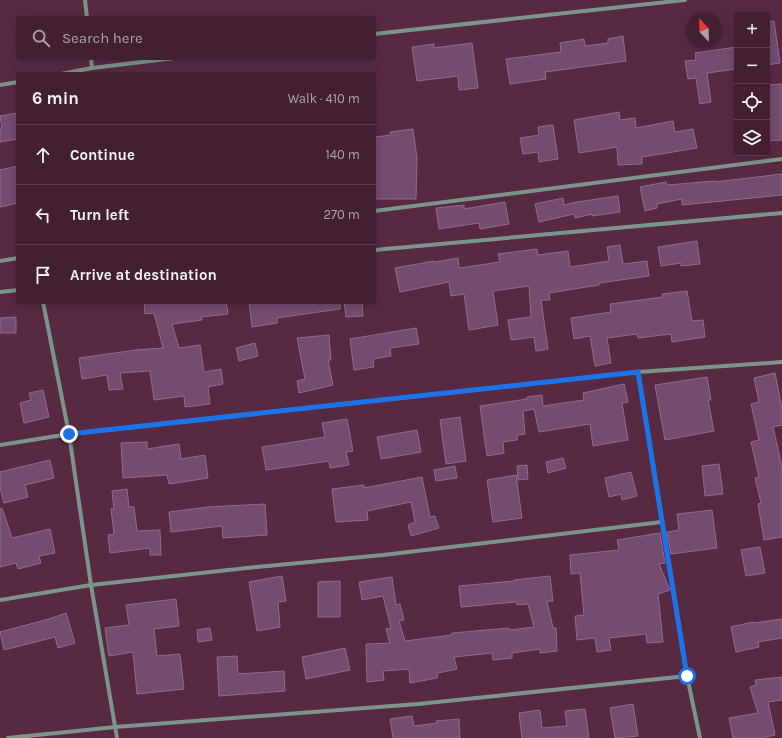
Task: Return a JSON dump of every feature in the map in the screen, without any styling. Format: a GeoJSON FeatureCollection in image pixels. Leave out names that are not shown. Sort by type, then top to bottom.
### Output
{"type":"FeatureCollection","features":[{"type":"Feature","properties":{"kind":"street"},"geometry":{"type":"LineString","coordinates":[[85,0],[87,16]]}},
{"type":"Feature","properties":{"kind":"street"},"geometry":{"type":"LineString","coordinates":[[376,34],[685,0]]}},
{"type":"Feature","properties":{"kind":"street"},"geometry":{"type":"LineString","coordinates":[[91,60],[92,68]]}},
{"type":"Feature","properties":{"kind":"street"},"geometry":{"type":"LineString","coordinates":[[71,72],[158,60]]}},
{"type":"Feature","properties":{"kind":"street"},"geometry":{"type":"LineString","coordinates":[[0,85],[16,82]]}},
{"type":"Feature","properties":{"kind":"street"},"geometry":{"type":"LineString","coordinates":[[376,211],[782,159]]}},
{"type":"Feature","properties":{"kind":"street"},"geometry":{"type":"LineString","coordinates":[[376,250],[782,213]]}},
{"type":"Feature","properties":{"kind":"street"},"geometry":{"type":"LineString","coordinates":[[0,261],[16,258]]}},
{"type":"Feature","properties":{"kind":"street"},"geometry":{"type":"LineString","coordinates":[[0,292],[16,290]]}},
{"type":"Feature","properties":{"kind":"street"},"geometry":{"type":"LineString","coordinates":[[43,304],[69,434],[91,585],[117,738]]}},
{"type":"Feature","properties":{"kind":"street"},"geometry":{"type":"LineString","coordinates":[[0,445],[69,434],[638,372],[782,362]]}},
{"type":"Feature","properties":{"kind":"street"},"geometry":{"type":"LineString","coordinates":[[638,372],[687,676],[700,738]]}},
{"type":"Feature","properties":{"kind":"street"},"geometry":{"type":"LineString","coordinates":[[0,600],[91,585],[257,567],[384,556],[662,522]]}},
{"type":"Feature","properties":{"kind":"street"},"geometry":{"type":"LineString","coordinates":[[8,738],[115,727],[418,704],[687,676]]}},
{"type":"Feature","properties":{"kind":"building"},"geometry":{"type":"Polygon","coordinates":[[[774,21],[780,63],[770,65],[770,48],[770,22],[774,21]]]}},
{"type":"Feature","properties":{"kind":"building"},"geometry":{"type":"Polygon","coordinates":[[[623,36],[626,61],[545,72],[546,79],[510,84],[506,59],[561,52],[560,43],[584,39],[585,46],[608,43],[608,39],[623,36]]]}},
{"type":"Feature","properties":{"kind":"building"},"geometry":{"type":"Polygon","coordinates":[[[472,43],[478,88],[459,90],[458,76],[417,81],[412,47],[434,44],[434,48],[472,43]]]}},
{"type":"Feature","properties":{"kind":"building"},"geometry":{"type":"Polygon","coordinates":[[[734,47],[734,69],[707,73],[711,102],[700,104],[696,78],[688,79],[685,61],[696,60],[695,53],[734,47]]]}},
{"type":"Feature","properties":{"kind":"building"},"geometry":{"type":"Polygon","coordinates":[[[782,84],[782,140],[770,141],[770,85],[782,84]]]}},
{"type":"Feature","properties":{"kind":"building"},"geometry":{"type":"Polygon","coordinates":[[[619,112],[620,120],[635,118],[636,128],[673,121],[675,132],[693,129],[697,148],[642,157],[642,164],[618,165],[617,147],[579,153],[574,120],[619,112]]]}},
{"type":"Feature","properties":{"kind":"building"},"geometry":{"type":"Polygon","coordinates":[[[16,113],[16,139],[0,142],[0,128],[2,128],[0,116],[16,113]]]}},
{"type":"Feature","properties":{"kind":"building"},"geometry":{"type":"Polygon","coordinates":[[[553,125],[558,159],[539,162],[538,152],[523,154],[520,138],[539,135],[538,127],[553,125]]]}},
{"type":"Feature","properties":{"kind":"building"},"geometry":{"type":"Polygon","coordinates":[[[413,129],[417,158],[416,199],[376,199],[376,137],[391,135],[390,132],[413,129]]]}},
{"type":"Feature","properties":{"kind":"building"},"geometry":{"type":"Polygon","coordinates":[[[16,166],[16,203],[0,207],[0,170],[16,166]]]}},
{"type":"Feature","properties":{"kind":"building"},"geometry":{"type":"Polygon","coordinates":[[[782,174],[782,195],[682,205],[682,199],[657,204],[657,208],[645,211],[640,187],[666,182],[667,185],[715,182],[782,174]]]}},
{"type":"Feature","properties":{"kind":"building"},"geometry":{"type":"Polygon","coordinates":[[[618,196],[620,212],[592,216],[592,214],[575,218],[574,214],[539,222],[535,204],[563,198],[564,205],[618,196]]]}},
{"type":"Feature","properties":{"kind":"building"},"geometry":{"type":"Polygon","coordinates":[[[505,202],[509,224],[480,229],[479,223],[439,229],[436,208],[464,205],[464,209],[505,202]]]}},
{"type":"Feature","properties":{"kind":"building"},"geometry":{"type":"Polygon","coordinates":[[[697,241],[700,264],[681,266],[681,263],[661,266],[658,247],[697,241]]]}},
{"type":"Feature","properties":{"kind":"building"},"geometry":{"type":"Polygon","coordinates":[[[620,245],[623,264],[647,261],[649,276],[599,283],[599,285],[549,293],[550,300],[541,300],[548,349],[536,351],[534,337],[511,340],[508,320],[531,317],[529,286],[493,291],[498,325],[469,330],[464,294],[451,296],[449,282],[400,292],[395,268],[458,258],[459,268],[500,262],[498,254],[537,249],[538,255],[568,251],[570,267],[609,261],[607,247],[620,245]]]}},
{"type":"Feature","properties":{"kind":"building"},"geometry":{"type":"Polygon","coordinates":[[[687,291],[692,321],[703,320],[705,337],[672,342],[671,334],[638,338],[637,334],[607,338],[611,363],[595,366],[590,336],[574,339],[571,318],[611,312],[610,304],[663,297],[662,294],[687,291]]]}},
{"type":"Feature","properties":{"kind":"building"},"geometry":{"type":"Polygon","coordinates":[[[144,304],[226,304],[228,314],[201,317],[202,320],[172,324],[179,348],[200,345],[204,372],[221,369],[223,384],[208,387],[210,404],[185,407],[184,396],[154,400],[150,371],[120,373],[123,389],[109,390],[107,375],[82,379],[79,358],[136,350],[163,348],[154,313],[145,314],[144,304]]]}},
{"type":"Feature","properties":{"kind":"building"},"geometry":{"type":"Polygon","coordinates":[[[249,304],[340,304],[340,309],[277,318],[277,323],[252,327],[249,304]]]}},
{"type":"Feature","properties":{"kind":"building"},"geometry":{"type":"Polygon","coordinates":[[[344,304],[362,304],[363,316],[346,317],[344,304]]]}},
{"type":"Feature","properties":{"kind":"building"},"geometry":{"type":"Polygon","coordinates":[[[16,317],[16,333],[0,333],[0,318],[16,317]]]}},
{"type":"Feature","properties":{"kind":"building"},"geometry":{"type":"Polygon","coordinates":[[[416,328],[419,344],[390,348],[391,356],[373,359],[374,367],[354,370],[350,339],[416,328]]]}},
{"type":"Feature","properties":{"kind":"building"},"geometry":{"type":"Polygon","coordinates":[[[329,335],[331,360],[328,360],[333,385],[299,393],[297,381],[305,379],[297,338],[329,335]]]}},
{"type":"Feature","properties":{"kind":"building"},"geometry":{"type":"Polygon","coordinates":[[[255,343],[258,356],[239,361],[236,348],[255,343]]]}},
{"type":"Feature","properties":{"kind":"building"},"geometry":{"type":"Polygon","coordinates":[[[775,373],[782,409],[782,425],[773,427],[782,467],[782,537],[764,540],[758,504],[761,503],[755,478],[759,477],[751,442],[759,440],[751,404],[759,402],[754,378],[775,373]]]}},
{"type":"Feature","properties":{"kind":"building"},"geometry":{"type":"Polygon","coordinates":[[[707,377],[711,400],[708,400],[714,431],[665,440],[655,385],[707,377]]]}},
{"type":"Feature","properties":{"kind":"building"},"geometry":{"type":"Polygon","coordinates":[[[624,384],[628,402],[622,403],[628,440],[593,446],[590,424],[539,432],[534,409],[523,411],[525,434],[517,435],[517,440],[503,442],[504,453],[487,456],[480,406],[527,399],[527,397],[542,395],[543,406],[584,400],[583,393],[624,384]]]}},
{"type":"Feature","properties":{"kind":"building"},"geometry":{"type":"Polygon","coordinates":[[[43,390],[49,417],[24,423],[20,403],[31,400],[29,393],[43,390]]]}},
{"type":"Feature","properties":{"kind":"building"},"geometry":{"type":"Polygon","coordinates":[[[460,417],[466,461],[446,464],[440,420],[460,417]]]}},
{"type":"Feature","properties":{"kind":"building"},"geometry":{"type":"Polygon","coordinates":[[[347,419],[353,451],[346,452],[349,465],[330,468],[329,461],[266,470],[262,447],[325,437],[322,423],[347,419]]]}},
{"type":"Feature","properties":{"kind":"building"},"geometry":{"type":"Polygon","coordinates":[[[417,430],[421,452],[381,459],[377,437],[417,430]]]}},
{"type":"Feature","properties":{"kind":"building"},"geometry":{"type":"Polygon","coordinates":[[[147,442],[147,449],[179,444],[181,459],[205,455],[208,478],[169,484],[167,475],[123,478],[121,443],[147,442]]]}},
{"type":"Feature","properties":{"kind":"building"},"geometry":{"type":"Polygon","coordinates":[[[563,458],[566,468],[548,473],[546,462],[563,458]]]}},
{"type":"Feature","properties":{"kind":"building"},"geometry":{"type":"Polygon","coordinates":[[[50,460],[54,478],[25,485],[28,497],[4,503],[0,488],[0,472],[50,460]]]}},
{"type":"Feature","properties":{"kind":"building"},"geometry":{"type":"Polygon","coordinates":[[[719,464],[723,494],[705,496],[702,466],[719,464]]]}},
{"type":"Feature","properties":{"kind":"building"},"geometry":{"type":"Polygon","coordinates":[[[527,465],[528,479],[518,480],[517,466],[527,465]]]}},
{"type":"Feature","properties":{"kind":"building"},"geometry":{"type":"Polygon","coordinates":[[[455,466],[457,478],[436,481],[434,470],[455,466]]]}},
{"type":"Feature","properties":{"kind":"building"},"geometry":{"type":"Polygon","coordinates":[[[631,472],[637,496],[622,500],[621,494],[609,497],[605,478],[631,472]]]}},
{"type":"Feature","properties":{"kind":"building"},"geometry":{"type":"Polygon","coordinates":[[[516,475],[522,518],[493,522],[487,480],[516,475]]]}},
{"type":"Feature","properties":{"kind":"building"},"geometry":{"type":"Polygon","coordinates":[[[422,477],[430,517],[435,516],[439,528],[411,536],[408,525],[415,522],[411,502],[367,511],[368,520],[336,522],[332,489],[364,485],[364,488],[422,477]]]}},
{"type":"Feature","properties":{"kind":"building"},"geometry":{"type":"Polygon","coordinates":[[[127,489],[129,507],[134,507],[137,531],[160,530],[161,555],[150,555],[150,548],[110,553],[108,535],[114,534],[111,509],[114,509],[112,491],[127,489]]]}},
{"type":"Feature","properties":{"kind":"building"},"geometry":{"type":"Polygon","coordinates":[[[265,504],[267,535],[223,538],[222,526],[171,532],[169,512],[208,507],[265,504]]]}},
{"type":"Feature","properties":{"kind":"building"},"geometry":{"type":"Polygon","coordinates":[[[2,508],[12,538],[50,529],[55,553],[39,556],[41,563],[18,569],[16,563],[0,567],[0,509],[2,508]]]}},
{"type":"Feature","properties":{"kind":"building"},"geometry":{"type":"Polygon","coordinates":[[[712,510],[717,548],[671,554],[667,532],[679,530],[677,514],[712,510]]]}},
{"type":"Feature","properties":{"kind":"building"},"geometry":{"type":"Polygon","coordinates":[[[660,533],[665,563],[659,564],[670,590],[658,594],[663,642],[647,643],[646,634],[609,638],[611,650],[597,652],[595,638],[577,640],[575,616],[584,615],[580,573],[571,574],[570,555],[619,550],[617,540],[660,533]]]}},
{"type":"Feature","properties":{"kind":"building"},"geometry":{"type":"Polygon","coordinates":[[[760,547],[765,573],[746,576],[741,550],[760,547]]]}},
{"type":"Feature","properties":{"kind":"building"},"geometry":{"type":"Polygon","coordinates":[[[282,576],[286,601],[278,602],[280,627],[257,631],[249,582],[282,576]]]}},
{"type":"Feature","properties":{"kind":"building"},"geometry":{"type":"Polygon","coordinates":[[[550,576],[553,601],[547,601],[553,628],[556,628],[557,651],[540,653],[540,649],[512,653],[512,658],[493,660],[492,653],[454,657],[457,669],[438,673],[437,678],[410,683],[409,669],[383,671],[384,680],[367,682],[366,644],[390,643],[386,629],[391,628],[383,596],[362,600],[359,582],[392,577],[396,605],[400,604],[404,620],[399,621],[405,641],[452,635],[452,633],[509,628],[510,630],[534,627],[528,604],[517,605],[516,602],[461,607],[459,586],[550,576]]]}},
{"type":"Feature","properties":{"kind":"building"},"geometry":{"type":"Polygon","coordinates":[[[340,581],[340,617],[318,617],[318,582],[340,581]]]}},
{"type":"Feature","properties":{"kind":"building"},"geometry":{"type":"Polygon","coordinates":[[[176,599],[179,626],[154,629],[157,656],[180,654],[184,689],[137,694],[133,652],[109,656],[105,628],[129,625],[126,605],[176,599]]]}},
{"type":"Feature","properties":{"kind":"building"},"geometry":{"type":"Polygon","coordinates":[[[66,613],[75,643],[58,648],[55,637],[4,650],[0,632],[66,613]]]}},
{"type":"Feature","properties":{"kind":"building"},"geometry":{"type":"Polygon","coordinates":[[[782,619],[782,638],[758,642],[759,647],[736,652],[731,627],[753,622],[782,619]]]}},
{"type":"Feature","properties":{"kind":"building"},"geometry":{"type":"Polygon","coordinates":[[[210,628],[212,640],[198,642],[197,630],[210,628]]]}},
{"type":"Feature","properties":{"kind":"building"},"geometry":{"type":"Polygon","coordinates":[[[345,648],[350,670],[306,679],[302,657],[345,648]]]}},
{"type":"Feature","properties":{"kind":"building"},"geometry":{"type":"Polygon","coordinates":[[[237,656],[238,674],[284,671],[285,691],[219,696],[217,657],[237,656]]]}},
{"type":"Feature","properties":{"kind":"building"},"geometry":{"type":"Polygon","coordinates":[[[782,677],[782,700],[768,702],[775,735],[761,738],[733,738],[729,718],[758,713],[750,687],[756,685],[755,680],[782,677]]]}},
{"type":"Feature","properties":{"kind":"building"},"geometry":{"type":"Polygon","coordinates":[[[633,704],[638,736],[615,738],[610,708],[633,704]]]}},
{"type":"Feature","properties":{"kind":"building"},"geometry":{"type":"Polygon","coordinates":[[[585,709],[589,738],[522,738],[519,713],[540,710],[542,728],[567,726],[565,711],[585,709]]]}},
{"type":"Feature","properties":{"kind":"building"},"geometry":{"type":"Polygon","coordinates":[[[412,716],[414,726],[437,723],[436,721],[459,719],[460,738],[393,738],[390,719],[412,716]]]}},
{"type":"Feature","properties":{"kind":"route"},"geometry":{"type":"LineString","coordinates":[[69,434],[638,372],[687,676]]}}]}
